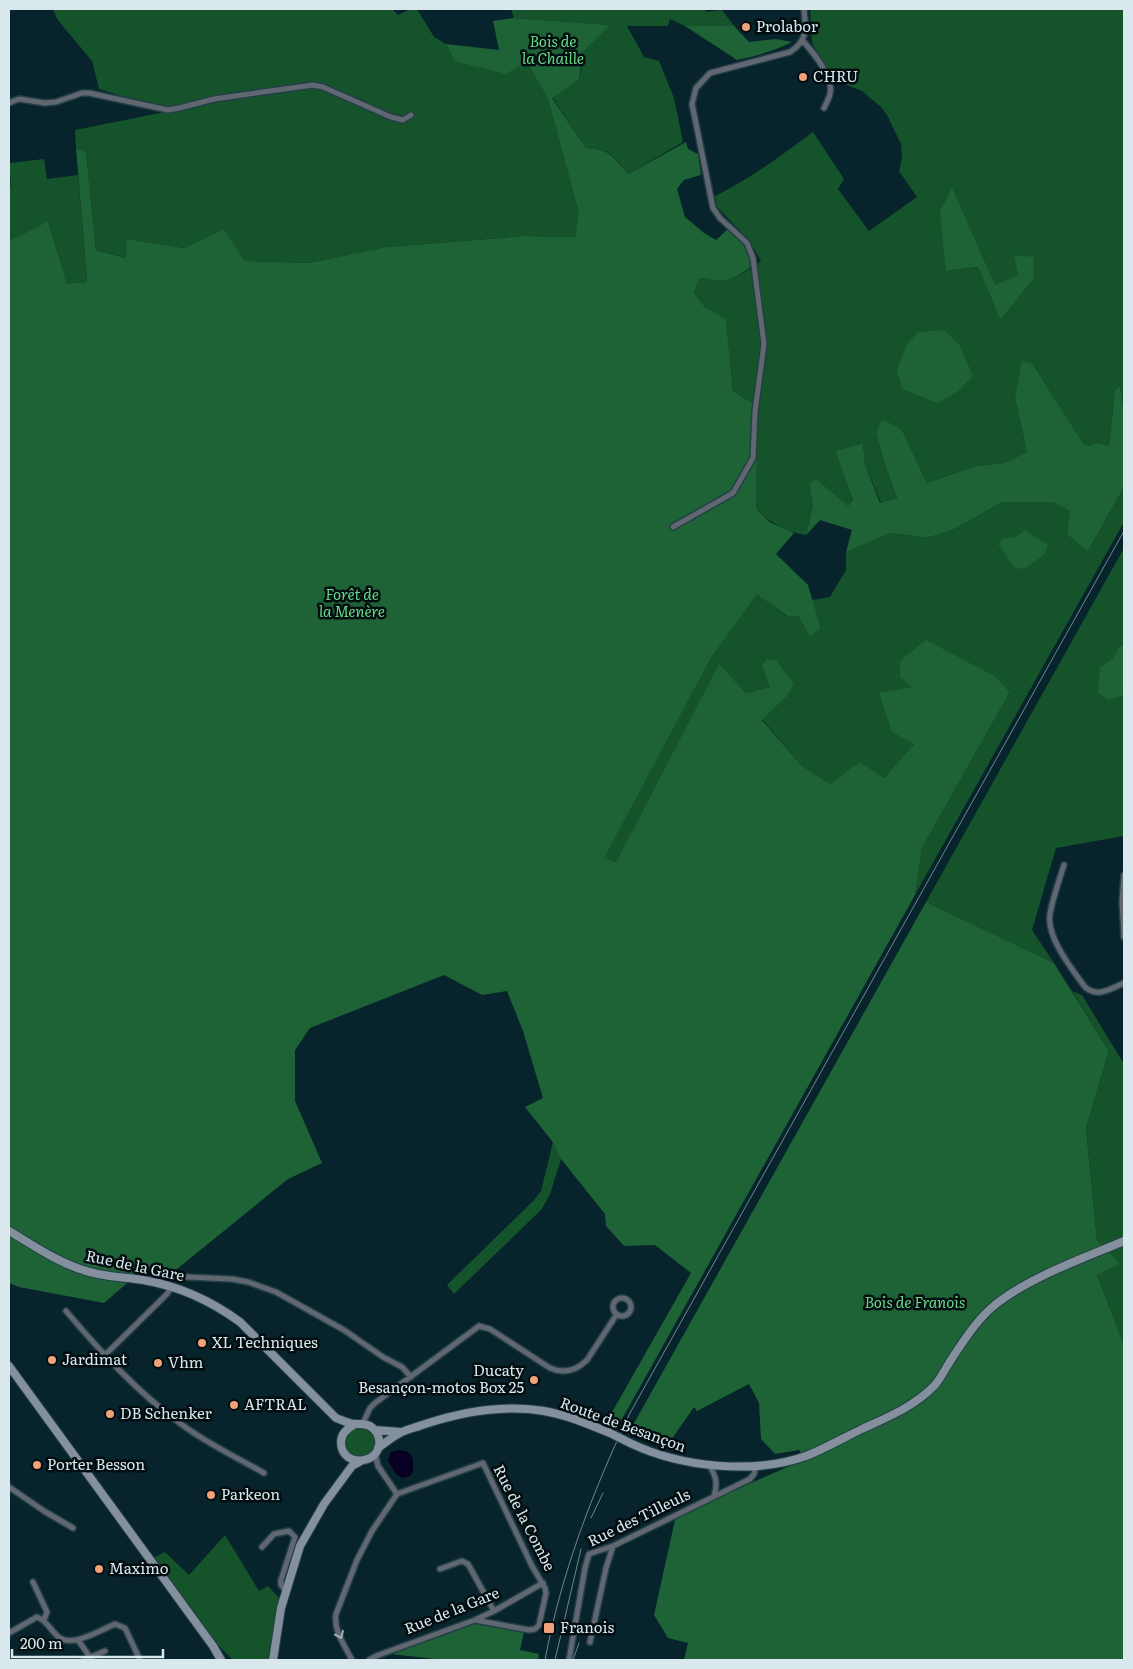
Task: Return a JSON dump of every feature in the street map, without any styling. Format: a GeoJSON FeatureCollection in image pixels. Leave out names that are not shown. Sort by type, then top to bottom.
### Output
{"type":"FeatureCollection","features":[{"type":"Feature","properties":{"kind":"main road","name":"Rue de la Gare"},"geometry":{"type":"LineString","coordinates":[[9,1231],[82,1270],[172,1286],[204,1299],[240,1322],[336,1418]]}},
{"type":"Feature","properties":{"kind":"main road","name":"Route de Besançon"},"geometry":{"type":"LineString","coordinates":[[401,1432],[438,1420],[484,1410],[507,1408],[553,1413],[610,1433],[665,1457],[688,1462],[710,1465],[756,1465],[806,1456],[906,1407],[934,1385],[977,1323],[1009,1294],[1124,1241]]}},
{"type":"Feature","properties":{"kind":"main road"},"geometry":{"type":"LineString","coordinates":[[9,1366],[213,1646],[221,1660]]}},
{"type":"Feature","properties":{"kind":"main road"},"geometry":{"type":"LineString","coordinates":[[336,1418],[375,1430],[401,1432]]}},
{"type":"Feature","properties":{"kind":"main road"},"geometry":{"type":"LineString","coordinates":[[336,1418],[342,1437],[342,1448],[346,1461],[340,1482]]}},
{"type":"Feature","properties":{"kind":"main road"},"geometry":{"type":"LineString","coordinates":[[342,1437],[349,1427],[359,1424]]}},
{"type":"Feature","properties":{"kind":"main road"},"geometry":{"type":"LineString","coordinates":[[375,1430],[379,1442],[377,1450]]}},
{"type":"Feature","properties":{"kind":"main road"},"geometry":{"type":"LineString","coordinates":[[273,1660],[285,1590],[305,1538],[318,1513],[352,1466],[364,1460],[401,1432]]}},
{"type":"Feature","properties":{"kind":"main road"},"geometry":{"type":"LineString","coordinates":[[344,1453],[354,1460],[364,1460]]}},
{"type":"Feature","properties":{"kind":"main road"},"geometry":{"type":"LineString","coordinates":[[278,1625],[280,1633],[278,1660]]}},
{"type":"Feature","properties":{"kind":"main road"},"geometry":{"type":"LineString","coordinates":[[213,1646],[227,1660]]}},
{"type":"Feature","properties":{"kind":"street"},"geometry":{"type":"LineString","coordinates":[[673,527],[733,493],[753,458],[755,412],[764,344],[754,258],[747,243],[720,218],[713,208],[692,104],[696,88],[710,73],[790,52],[803,41],[806,22],[804,9]]}},
{"type":"Feature","properties":{"kind":"street"},"geometry":{"type":"LineString","coordinates":[[803,41],[827,75],[830,84],[830,91],[824,108]]}},
{"type":"Feature","properties":{"kind":"street"},"geometry":{"type":"LineString","coordinates":[[9,103],[19,99],[45,103],[56,102],[89,93],[168,110],[214,99],[313,85],[323,87],[391,117],[403,120],[411,115]]}},
{"type":"Feature","properties":{"kind":"street"},"geometry":{"type":"LineString","coordinates":[[1064,865],[1049,916],[1050,927],[1056,943],[1084,987],[1089,991],[1102,993],[1124,983]]}},
{"type":"Feature","properties":{"kind":"street"},"geometry":{"type":"LineString","coordinates":[[1124,875],[1122,901],[1124,937]]}},
{"type":"Feature","properties":{"kind":"street"},"geometry":{"type":"LineString","coordinates":[[165,1276],[232,1279],[248,1282],[276,1292],[344,1330],[402,1367],[411,1377]]}},
{"type":"Feature","properties":{"kind":"street"},"geometry":{"type":"LineString","coordinates":[[104,1356],[167,1294],[172,1286]]}},
{"type":"Feature","properties":{"kind":"street"},"geometry":{"type":"LineString","coordinates":[[66,1311],[123,1376],[179,1423],[196,1435],[264,1472]]}},
{"type":"Feature","properties":{"kind":"street"},"geometry":{"type":"LineString","coordinates":[[359,1424],[370,1408],[479,1326],[490,1329],[559,1372],[570,1371],[582,1366],[617,1314]]}},
{"type":"Feature","properties":{"kind":"street"},"geometry":{"type":"LineString","coordinates":[[352,1660],[335,1624],[337,1608],[357,1560],[372,1531],[397,1494],[378,1466],[377,1450]]}},
{"type":"Feature","properties":{"kind":"street"},"geometry":{"type":"LineString","coordinates":[[364,1460],[378,1466]]}},
{"type":"Feature","properties":{"kind":"street","name":"Rue de la Combe"},"geometry":{"type":"LineString","coordinates":[[397,1494],[483,1463],[532,1566],[543,1583]]}},
{"type":"Feature","properties":{"kind":"street","name":"Rue des Tilleuls"},"geometry":{"type":"LineString","coordinates":[[710,1465],[716,1476],[717,1487],[714,1496]]}},
{"type":"Feature","properties":{"kind":"street","name":"Rue des Tilleuls"},"geometry":{"type":"LineString","coordinates":[[569,1660],[589,1554],[613,1546],[750,1479],[754,1474],[756,1465]]}},
{"type":"Feature","properties":{"kind":"street"},"geometry":{"type":"LineString","coordinates":[[9,1488],[73,1528]]}},
{"type":"Feature","properties":{"kind":"street"},"geometry":{"type":"LineString","coordinates":[[262,1547],[274,1534],[289,1531],[296,1537],[281,1580],[281,1585],[285,1590]]}},
{"type":"Feature","properties":{"kind":"street"},"geometry":{"type":"LineString","coordinates":[[590,1642],[606,1568],[613,1546]]}},
{"type":"Feature","properties":{"kind":"street"},"geometry":{"type":"LineString","coordinates":[[440,1569],[462,1561],[468,1564],[494,1611]]}},
{"type":"Feature","properties":{"kind":"street"},"geometry":{"type":"LineString","coordinates":[[34,1582],[47,1612],[44,1620]]}},
{"type":"Feature","properties":{"kind":"street"},"geometry":{"type":"LineString","coordinates":[[474,1620],[529,1630],[535,1629],[539,1624],[546,1592],[543,1583]]}},
{"type":"Feature","properties":{"kind":"street","name":"Rue de la Gare"},"geometry":{"type":"LineString","coordinates":[[369,1660],[474,1620],[494,1611],[543,1583]]}},
{"type":"Feature","properties":{"kind":"street"},"geometry":{"type":"LineString","coordinates":[[10,1630],[37,1617],[44,1620],[60,1639],[74,1642],[115,1624],[125,1628],[140,1660]]}},
{"type":"Feature","properties":{"kind":"street"},"geometry":{"type":"LineString","coordinates":[[78,1640],[91,1659]]}},
{"type":"Feature","properties":{"kind":"street"},"geometry":{"type":"LineString","coordinates":[[84,1660],[91,1659],[105,1651]]}},
{"type":"Feature","properties":{"kind":"green space"},"geometry":{"type":"Polygon","coordinates":[[[53,9],[392,9],[398,15],[411,9],[417,9],[434,37],[446,44],[454,61],[526,61],[548,99],[580,212],[575,237],[525,236],[388,247],[309,263],[245,261],[224,229],[184,248],[127,239],[127,258],[96,250],[86,152],[76,148],[75,130],[170,111],[99,89],[92,61],[57,19],[53,9]]]}},
{"type":"Feature","properties":{"kind":"green space"},"geometry":{"type":"Polygon","coordinates":[[[511,9],[705,9],[706,12],[722,10],[734,26],[685,26],[670,19],[668,26],[627,26],[644,57],[659,61],[674,98],[683,142],[628,174],[619,162],[607,152],[586,148],[552,97],[579,79],[583,52],[609,25],[514,18],[511,9]]]}},
{"type":"Feature","properties":{"kind":"green space"},"geometry":{"type":"Polygon","coordinates":[[[810,9],[1124,9],[1124,412],[1120,386],[1115,389],[1109,446],[1090,446],[1083,443],[1032,363],[1015,398],[1027,452],[1004,463],[975,466],[927,483],[902,430],[876,433],[897,498],[881,503],[865,464],[863,443],[835,451],[853,500],[848,506],[809,484],[813,505],[806,535],[779,526],[756,508],[757,459],[754,404],[733,391],[726,321],[704,306],[694,292],[700,278],[720,280],[733,278],[761,261],[749,240],[717,207],[715,196],[778,158],[813,132],[844,179],[838,189],[869,231],[917,197],[899,171],[902,158],[901,144],[887,115],[881,107],[862,91],[832,79],[812,43],[810,9]],[[952,187],[946,271],[978,267],[1000,320],[1018,275],[995,286],[952,187]]]}},
{"type":"Feature","properties":{"kind":"green space","name":"Forêt de la Menère"},"geometry":{"type":"Polygon","coordinates":[[[514,18],[610,25],[583,52],[579,79],[552,98],[586,148],[606,152],[628,174],[686,142],[688,149],[698,154],[701,175],[684,180],[677,189],[685,217],[704,233],[716,240],[729,228],[741,241],[749,255],[751,267],[727,280],[700,278],[694,292],[704,306],[726,320],[733,391],[754,404],[757,459],[756,508],[771,523],[794,533],[776,554],[808,585],[821,629],[810,636],[798,616],[787,616],[757,594],[711,658],[604,858],[616,862],[719,664],[746,693],[770,687],[762,665],[767,659],[776,660],[794,685],[785,698],[762,720],[802,766],[831,784],[859,762],[884,778],[914,744],[892,732],[879,693],[912,687],[900,677],[900,661],[926,640],[996,677],[1010,692],[922,848],[915,895],[617,1428],[611,1414],[691,1273],[655,1245],[624,1246],[606,1226],[605,1214],[561,1159],[552,1141],[525,1107],[543,1098],[523,1031],[507,991],[482,995],[444,975],[310,1028],[295,1050],[295,1101],[322,1163],[288,1179],[172,1273],[140,1272],[104,1303],[19,1287],[9,1283],[9,241],[48,221],[67,284],[87,282],[76,148],[86,152],[96,250],[126,258],[127,239],[184,248],[224,229],[245,261],[309,263],[387,247],[525,236],[575,237],[579,212],[548,99],[526,61],[506,74],[454,61],[446,44],[499,50],[493,21],[514,18]]]}},
{"type":"Feature","properties":{"kind":"green space"},"geometry":{"type":"Polygon","coordinates":[[[685,26],[734,26],[749,42],[776,39],[792,42],[765,53],[737,60],[685,26]]]}},
{"type":"Feature","properties":{"kind":"green space"},"geometry":{"type":"Polygon","coordinates":[[[44,159],[47,179],[78,175],[87,282],[67,285],[48,221],[9,241],[9,187],[11,185],[9,163],[44,159]]]}},
{"type":"Feature","properties":{"kind":"green space"},"geometry":{"type":"Polygon","coordinates":[[[952,187],[995,285],[1018,275],[1014,255],[1034,257],[1033,279],[1000,320],[978,267],[946,271],[940,212],[952,187]]]}},
{"type":"Feature","properties":{"kind":"green space"},"geometry":{"type":"Polygon","coordinates":[[[944,330],[960,346],[973,376],[958,391],[938,403],[902,389],[897,370],[907,344],[918,332],[944,330]]]}},
{"type":"Feature","properties":{"kind":"green space"},"geometry":{"type":"Polygon","coordinates":[[[1022,361],[1032,363],[1083,443],[1090,446],[1098,443],[1109,446],[1115,389],[1120,386],[1124,412],[1124,487],[1088,551],[1067,534],[1070,511],[1052,502],[1002,502],[955,529],[927,538],[891,533],[846,552],[852,530],[820,520],[806,535],[813,505],[809,484],[816,479],[848,506],[853,500],[835,451],[863,443],[865,464],[880,503],[897,498],[876,433],[882,419],[902,430],[927,483],[975,466],[1004,463],[1027,452],[1015,398],[1022,361]]]}},
{"type":"Feature","properties":{"kind":"green space"},"geometry":{"type":"Polygon","coordinates":[[[1124,487],[1124,522],[915,895],[922,848],[1010,692],[996,677],[975,667],[913,687],[915,743],[884,778],[831,784],[802,766],[762,719],[785,698],[770,687],[746,693],[719,665],[616,862],[603,858],[711,658],[757,593],[786,616],[798,616],[810,635],[821,629],[812,600],[830,597],[846,570],[846,552],[891,533],[927,538],[955,529],[1002,502],[1052,502],[1070,511],[1088,551],[1124,487]]]}},
{"type":"Feature","properties":{"kind":"green space"},"geometry":{"type":"Polygon","coordinates":[[[1025,530],[1048,545],[1045,554],[1025,569],[1015,568],[998,544],[1004,538],[1015,537],[1025,530]]]}},
{"type":"Feature","properties":{"kind":"green space"},"geometry":{"type":"Polygon","coordinates":[[[1124,548],[1124,836],[1056,848],[1032,930],[1054,963],[926,902],[1124,548]]]}},
{"type":"Feature","properties":{"kind":"green space"},"geometry":{"type":"Polygon","coordinates":[[[1124,644],[1124,695],[1108,700],[1098,693],[1100,668],[1113,658],[1124,644]]]}},
{"type":"Feature","properties":{"kind":"green space","name":"Bois de Franois"},"geometry":{"type":"Polygon","coordinates":[[[926,902],[1054,963],[1109,1051],[1086,1128],[1097,1240],[1121,1264],[1097,1275],[1124,1345],[1124,1660],[684,1660],[688,1643],[668,1638],[654,1615],[677,1516],[805,1459],[799,1450],[775,1454],[761,1439],[759,1403],[749,1384],[697,1411],[694,1407],[667,1446],[628,1434],[926,902]]]}},
{"type":"Feature","properties":{"kind":"green space"},"geometry":{"type":"Polygon","coordinates":[[[1072,991],[1082,995],[1124,1064],[1124,1345],[1097,1275],[1121,1264],[1097,1240],[1086,1128],[1109,1051],[1072,991]]]}},
{"type":"Feature","properties":{"kind":"green space"},"geometry":{"type":"Polygon","coordinates":[[[553,1142],[561,1159],[550,1194],[542,1209],[454,1294],[447,1285],[541,1191],[553,1142]]]}},
{"type":"Feature","properties":{"kind":"green space"},"geometry":{"type":"Polygon","coordinates":[[[360,1427],[366,1428],[374,1436],[374,1448],[366,1456],[360,1457],[354,1456],[346,1448],[345,1442],[346,1436],[354,1428],[360,1427]]]}},
{"type":"Feature","properties":{"kind":"green space"},"geometry":{"type":"Polygon","coordinates":[[[225,1535],[259,1591],[268,1586],[280,1599],[269,1660],[233,1660],[218,1645],[153,1558],[165,1552],[189,1575],[225,1535]]]}},
{"type":"Feature","properties":{"kind":"green space"},"geometry":{"type":"Polygon","coordinates":[[[475,1622],[524,1632],[520,1650],[539,1654],[538,1660],[445,1660],[390,1654],[475,1622]]]}},
{"type":"Feature","properties":{"kind":"shaded area"},"geometry":{"type":"Polygon","coordinates":[[[399,1450],[408,1452],[412,1456],[413,1472],[410,1476],[402,1478],[396,1474],[388,1461],[391,1452],[399,1450]]]}},
{"type":"Feature","properties":{"kind":"railway"},"geometry":{"type":"LineString","coordinates":[[545,1660],[560,1596],[579,1534],[603,1473],[630,1413],[1124,531]]}},
{"type":"Feature","properties":{"kind":"railway"},"geometry":{"type":"LineString","coordinates":[[591,1518],[603,1493]]}},
{"type":"Feature","properties":{"kind":"railway"},"geometry":{"type":"LineString","coordinates":[[555,1660],[581,1549]]}},
{"type":"Feature","properties":{"kind":"railway"},"geometry":{"type":"LineString","coordinates":[[573,1660],[579,1643]]}},
{"type":"Feature","properties":{"kind":"place","name":"Prolabor"},"geometry":{"type":"Point","coordinates":[746,27]}},
{"type":"Feature","properties":{"kind":"place","name":"CHRU"},"geometry":{"type":"Point","coordinates":[803,77]}},
{"type":"Feature","properties":{"kind":"place","name":"XL Techniques"},"geometry":{"type":"Point","coordinates":[202,1343]}},
{"type":"Feature","properties":{"kind":"place","name":"Jardimat"},"geometry":{"type":"Point","coordinates":[52,1360]}},
{"type":"Feature","properties":{"kind":"place","name":"Vhm"},"geometry":{"type":"Point","coordinates":[158,1363]}},
{"type":"Feature","properties":{"kind":"place","name":"Ducaty Besançon-motos Box 25"},"geometry":{"type":"Point","coordinates":[534,1380]}},
{"type":"Feature","properties":{"kind":"place","name":"AFTRAL"},"geometry":{"type":"Point","coordinates":[234,1405]}},
{"type":"Feature","properties":{"kind":"place","name":"DB Schenker"},"geometry":{"type":"Point","coordinates":[110,1414]}},
{"type":"Feature","properties":{"kind":"place","name":"Porter Besson"},"geometry":{"type":"Point","coordinates":[37,1465]}},
{"type":"Feature","properties":{"kind":"place","name":"Parkeon"},"geometry":{"type":"Point","coordinates":[211,1495]}},
{"type":"Feature","properties":{"kind":"place","name":"Maximo"},"geometry":{"type":"Point","coordinates":[99,1569]}},
{"type":"Feature","properties":{"kind":"place","name":"Franois"},"geometry":{"type":"Point","coordinates":[549,1628]}},
{"type":"Feature","properties":{"kind":"park label","name":"Bois de la Chaille"},"geometry":{"type":"Point","coordinates":[553,50]}}]}
